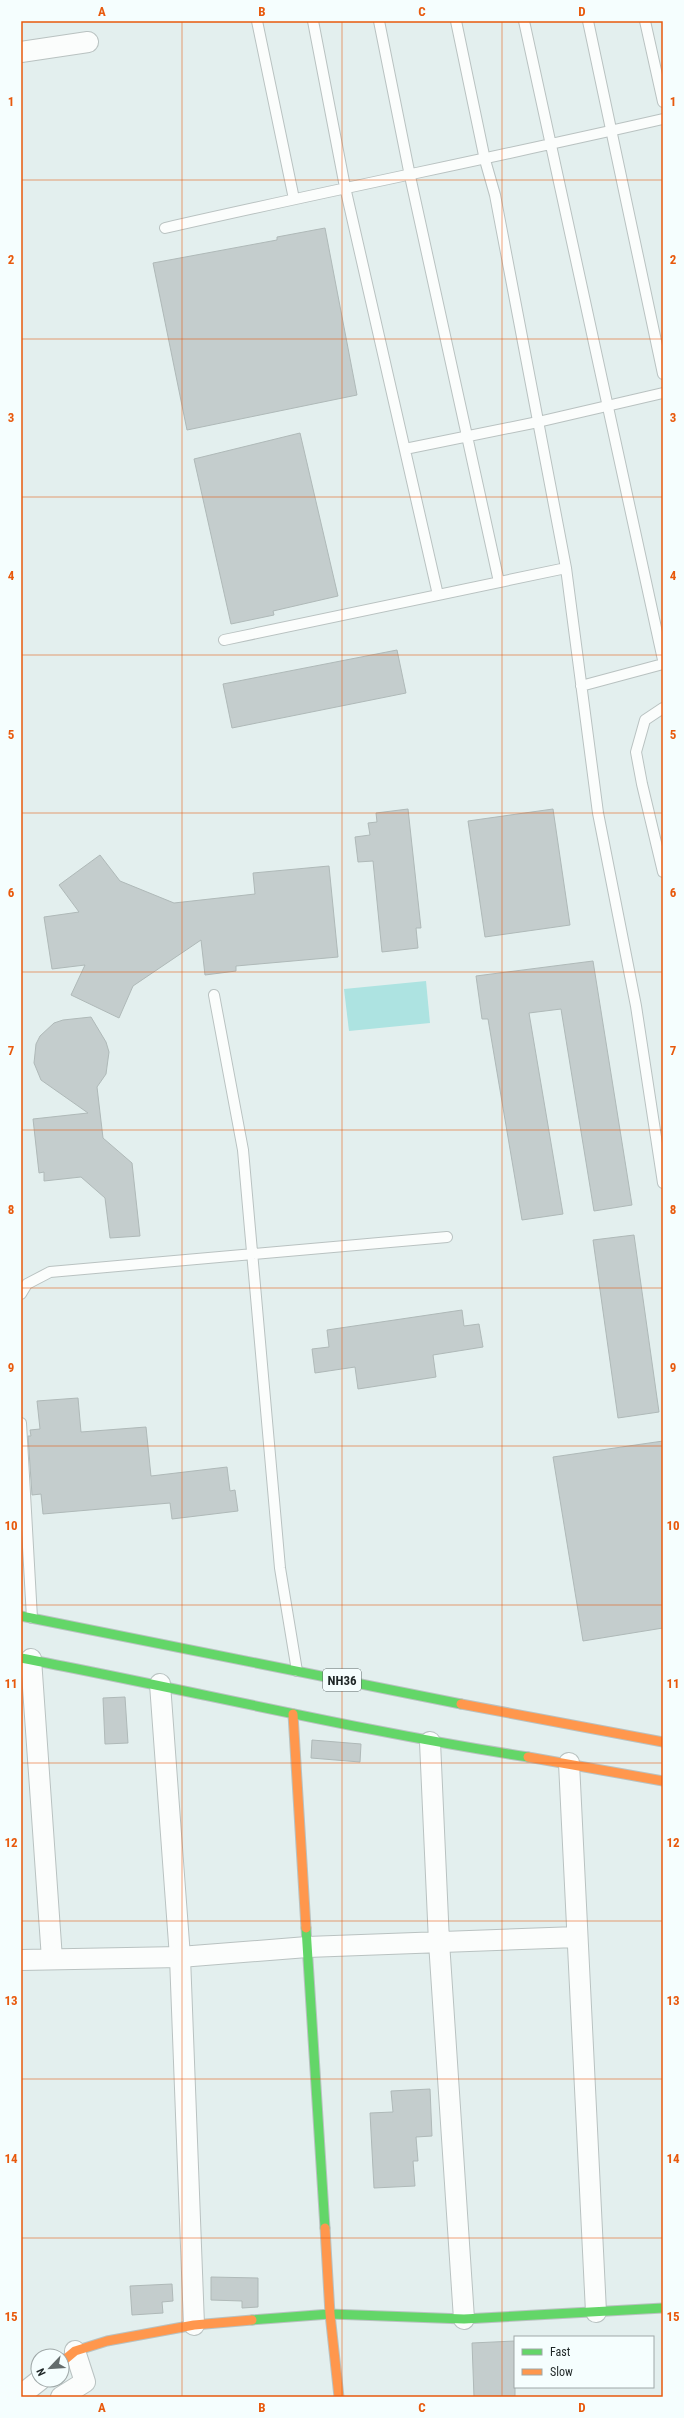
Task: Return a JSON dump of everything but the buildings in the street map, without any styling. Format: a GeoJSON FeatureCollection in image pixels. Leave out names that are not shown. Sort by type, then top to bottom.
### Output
{"type":"FeatureCollection","features":[{"type":"Feature","properties":{"kind":"main road","name":"NH36"},"geometry":{"type":"LineString","coordinates":[[21,1616],[663,1742]]}},
{"type":"Feature","properties":{"kind":"main road"},"geometry":{"type":"LineString","coordinates":[[26,1658],[160,1684],[293,1714],[430,1742],[569,1763],[663,1782]]}},
{"type":"Feature","properties":{"kind":"main road"},"geometry":{"type":"LineString","coordinates":[[293,1714],[330,2314],[339,2397]]}},
{"type":"Feature","properties":{"kind":"main road"},"geometry":{"type":"LineString","coordinates":[[70,2356],[107,2341],[194,2324],[330,2314],[464,2320],[663,2308]]}},
{"type":"Feature","properties":{"kind":"street"},"geometry":{"type":"LineString","coordinates":[[21,52],[88,42]]}},
{"type":"Feature","properties":{"kind":"street"},"geometry":{"type":"LineString","coordinates":[[26,1658],[52,1959]]}},
{"type":"Feature","properties":{"kind":"street"},"geometry":{"type":"LineString","coordinates":[[160,1684],[180,1957],[194,2324]]}},
{"type":"Feature","properties":{"kind":"street"},"geometry":{"type":"LineString","coordinates":[[430,1742],[439,1942],[464,2320]]}},
{"type":"Feature","properties":{"kind":"street"},"geometry":{"type":"LineString","coordinates":[[569,1763],[596,2312]]}},
{"type":"Feature","properties":{"kind":"street"},"geometry":{"type":"LineString","coordinates":[[21,1960],[180,1957],[307,1947],[577,1937]]}},
{"type":"Feature","properties":{"kind":"street"},"geometry":{"type":"LineString","coordinates":[[61,2397],[86,2389],[70,2361]]}},
{"type":"Feature","properties":{"kind":"street"},"geometry":{"type":"LineString","coordinates":[[21,2395],[30,2388]]}},
{"type":"Feature","properties":{"kind":"lane"},"geometry":{"type":"LineString","coordinates":[[257,21],[294,199]]}},
{"type":"Feature","properties":{"kind":"lane"},"geometry":{"type":"LineString","coordinates":[[313,21],[345,187],[438,595]]}},
{"type":"Feature","properties":{"kind":"lane"},"geometry":{"type":"LineString","coordinates":[[379,21],[410,176],[466,438],[499,582]]}},
{"type":"Feature","properties":{"kind":"lane"},"geometry":{"type":"LineString","coordinates":[[456,21],[484,160],[495,195],[566,568],[598,813],[636,1006],[663,1183]]}},
{"type":"Feature","properties":{"kind":"lane"},"geometry":{"type":"LineString","coordinates":[[524,21],[663,660]]}},
{"type":"Feature","properties":{"kind":"lane"},"geometry":{"type":"LineString","coordinates":[[588,21],[613,130],[663,374]]}},
{"type":"Feature","properties":{"kind":"lane"},"geometry":{"type":"LineString","coordinates":[[645,21],[663,102]]}},
{"type":"Feature","properties":{"kind":"lane"},"geometry":{"type":"LineString","coordinates":[[165,228],[345,187],[410,176],[484,160],[663,119]]}},
{"type":"Feature","properties":{"kind":"lane"},"geometry":{"type":"LineString","coordinates":[[405,449],[466,438],[663,393]]}},
{"type":"Feature","properties":{"kind":"lane"},"geometry":{"type":"LineString","coordinates":[[224,640],[566,568]]}},
{"type":"Feature","properties":{"kind":"lane"},"geometry":{"type":"LineString","coordinates":[[581,686],[663,664]]}},
{"type":"Feature","properties":{"kind":"lane"},"geometry":{"type":"LineString","coordinates":[[663,708],[645,720],[636,752],[663,872]]}},
{"type":"Feature","properties":{"kind":"lane"},"geometry":{"type":"LineString","coordinates":[[214,995],[243,1150],[250,1254],[280,1568],[297,1671]]}},
{"type":"Feature","properties":{"kind":"lane"},"geometry":{"type":"LineString","coordinates":[[21,1294],[27,1284],[50,1272],[447,1237]]}},
{"type":"Feature","properties":{"kind":"lane"},"geometry":{"type":"LineString","coordinates":[[21,1424],[32,1618]]}},
{"type":"Feature","properties":{"kind":"shaded area"},"geometry":{"type":"Polygon","coordinates":[[[426,981],[430,1023],[349,1031],[344,989],[426,981]]]}},
{"type":"Feature","properties":{"kind":"traffic: fast"},"geometry":{"type":"LineString","coordinates":[[21,1616],[461,1704]]}},
{"type":"Feature","properties":{"kind":"traffic: fast"},"geometry":{"type":"LineString","coordinates":[[21,1658],[337,1723],[464,1747],[528,1757]]}},
{"type":"Feature","properties":{"kind":"traffic: fast"},"geometry":{"type":"LineString","coordinates":[[306,1928],[325,2228]]}},
{"type":"Feature","properties":{"kind":"traffic: fast"},"geometry":{"type":"LineString","coordinates":[[252,2320],[330,2314],[464,2319],[663,2308]]}},
{"type":"Feature","properties":{"kind":"traffic: slow"},"geometry":{"type":"LineString","coordinates":[[461,1704],[663,1742]]}},
{"type":"Feature","properties":{"kind":"traffic: slow"},"geometry":{"type":"LineString","coordinates":[[293,1714],[306,1928]]}},
{"type":"Feature","properties":{"kind":"traffic: slow"},"geometry":{"type":"LineString","coordinates":[[528,1757],[663,1781]]}},
{"type":"Feature","properties":{"kind":"traffic: slow"},"geometry":{"type":"LineString","coordinates":[[325,2228],[330,2314],[339,2397]]}},
{"type":"Feature","properties":{"kind":"traffic: slow"},"geometry":{"type":"LineString","coordinates":[[70,2355],[75,2351],[107,2341],[194,2325],[252,2320]]}}]}
